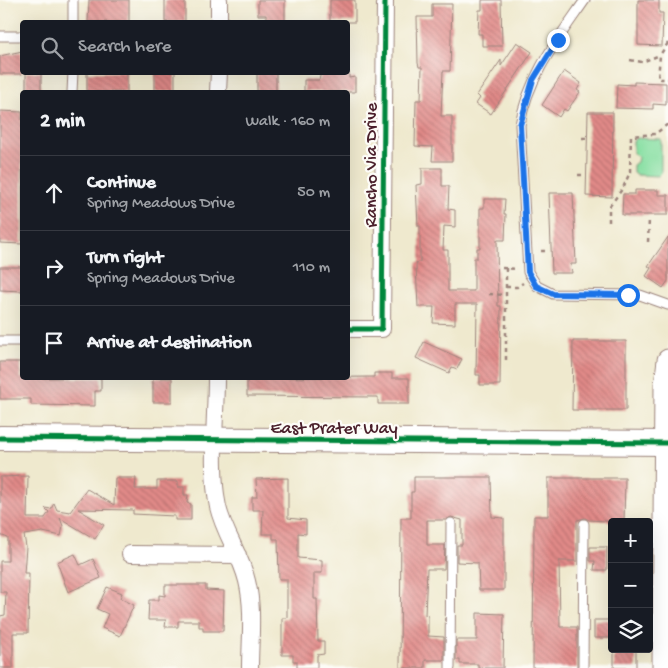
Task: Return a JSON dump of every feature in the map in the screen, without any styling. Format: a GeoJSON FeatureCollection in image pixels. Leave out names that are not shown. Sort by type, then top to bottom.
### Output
{"type":"FeatureCollection","features":[{"type":"Feature","properties":{"kind":"main road","name":"East Prater Way"},"geometry":{"type":"LineString","coordinates":[[0,438],[666,443]]}},
{"type":"Feature","properties":{"kind":"street"},"geometry":{"type":"LineString","coordinates":[[219,0],[219,20]]}},
{"type":"Feature","properties":{"kind":"street","name":"Rancho Via Drive"},"geometry":{"type":"LineString","coordinates":[[350,329],[382,329],[385,0]]}},
{"type":"Feature","properties":{"kind":"street"},"geometry":{"type":"LineString","coordinates":[[218,90],[219,75]]}},
{"type":"Feature","properties":{"kind":"street"},"geometry":{"type":"LineString","coordinates":[[664,668],[665,385],[668,360]]}},
{"type":"Feature","properties":{"kind":"street"},"geometry":{"type":"LineString","coordinates":[[216,380],[215,482],[218,506],[224,527],[238,555],[247,581],[250,601],[250,668]]}},
{"type":"Feature","properties":{"kind":"street"},"geometry":{"type":"LineString","coordinates":[[130,554],[238,555]]}},
{"type":"Feature","properties":{"kind":"lane"},"geometry":{"type":"LineString","coordinates":[[73,0],[73,20]]}},
{"type":"Feature","properties":{"kind":"lane"},"geometry":{"type":"LineString","coordinates":[[584,0],[533,80],[522,112],[520,125],[528,272],[536,286],[553,294],[640,295],[668,305]]}},
{"type":"Feature","properties":{"kind":"lane"},"geometry":{"type":"LineString","coordinates":[[0,36],[20,36]]}},
{"type":"Feature","properties":{"kind":"lane"},"geometry":{"type":"LineString","coordinates":[[72,90],[73,75]]}},
{"type":"Feature","properties":{"kind":"lane"},"geometry":{"type":"LineString","coordinates":[[0,341],[20,341]]}},
{"type":"Feature","properties":{"kind":"lane"},"geometry":{"type":"LineString","coordinates":[[450,668],[451,523]]}},
{"type":"Feature","properties":{"kind":"lane"},"geometry":{"type":"LineString","coordinates":[[583,668],[584,524]]}},
{"type":"Feature","properties":{"kind":"path"},"geometry":{"type":"LineString","coordinates":[[668,43],[660,55],[658,79],[668,79]]}},
{"type":"Feature","properties":{"kind":"path"},"geometry":{"type":"LineString","coordinates":[[630,60],[642,62],[660,55]]}},
{"type":"Feature","properties":{"kind":"path"},"geometry":{"type":"LineString","coordinates":[[609,222],[609,207],[623,188],[630,172],[631,136],[655,134],[668,124]]}},
{"type":"Feature","properties":{"kind":"path"},"geometry":{"type":"LineString","coordinates":[[578,175],[585,175]]}},
{"type":"Feature","properties":{"kind":"path"},"geometry":{"type":"LineString","coordinates":[[648,242],[649,219]]}},
{"type":"Feature","properties":{"kind":"path"},"geometry":{"type":"LineString","coordinates":[[541,252],[548,251]]}},
{"type":"Feature","properties":{"kind":"path"},"geometry":{"type":"LineString","coordinates":[[506,364],[506,286],[504,268],[519,269]]}},
{"type":"Feature","properties":{"kind":"path"},"geometry":{"type":"LineString","coordinates":[[506,286],[518,287],[524,283]]}},
{"type":"Feature","properties":{"kind":"path"},"geometry":{"type":"LineString","coordinates":[[489,294],[506,295]]}},
{"type":"Feature","properties":{"kind":"green space"},"geometry":{"type":"Polygon","coordinates":[[[636,138],[661,139],[661,173],[658,176],[637,175],[633,172],[633,165],[637,162],[638,157],[633,153],[633,141],[636,138]]]}},
{"type":"Feature","properties":{"kind":"building"},"geometry":{"type":"Polygon","coordinates":[[[89,0],[129,0],[129,20],[88,20],[89,0]]]}},
{"type":"Feature","properties":{"kind":"building"},"geometry":{"type":"Polygon","coordinates":[[[165,0],[185,0],[185,20],[165,20],[165,0]]]}},
{"type":"Feature","properties":{"kind":"building"},"geometry":{"type":"Polygon","coordinates":[[[258,0],[285,0],[285,20],[266,20],[266,15],[258,15],[258,0]]]}},
{"type":"Feature","properties":{"kind":"building"},"geometry":{"type":"Polygon","coordinates":[[[330,0],[355,0],[355,22],[350,22],[350,20],[330,20],[330,0]]]}},
{"type":"Feature","properties":{"kind":"building"},"geometry":{"type":"Polygon","coordinates":[[[482,0],[501,0],[502,46],[482,46],[482,34],[478,34],[479,10],[482,10],[482,0]]]}},
{"type":"Feature","properties":{"kind":"building"},"geometry":{"type":"Polygon","coordinates":[[[638,0],[659,0],[659,13],[663,13],[662,46],[638,45],[638,0]]]}},
{"type":"Feature","properties":{"kind":"building"},"geometry":{"type":"Polygon","coordinates":[[[432,4],[452,4],[450,71],[443,71],[441,116],[452,116],[452,161],[432,161],[433,147],[415,146],[416,100],[421,100],[422,67],[419,67],[418,63],[417,17],[432,17],[432,4]]]}},
{"type":"Feature","properties":{"kind":"building"},"geometry":{"type":"Polygon","coordinates":[[[517,42],[532,52],[491,114],[476,104],[480,98],[477,95],[501,60],[501,66],[517,42]]]}},
{"type":"Feature","properties":{"kind":"building"},"geometry":{"type":"Polygon","coordinates":[[[20,51],[20,74],[0,74],[0,56],[20,51]]]}},
{"type":"Feature","properties":{"kind":"building"},"geometry":{"type":"Polygon","coordinates":[[[564,71],[581,83],[577,90],[580,92],[567,111],[564,109],[559,117],[542,105],[564,71]]]}},
{"type":"Feature","properties":{"kind":"building"},"geometry":{"type":"Polygon","coordinates":[[[26,75],[41,75],[41,90],[26,90],[26,75]]]}},
{"type":"Feature","properties":{"kind":"building"},"geometry":{"type":"Polygon","coordinates":[[[87,75],[127,75],[127,90],[87,90],[87,75]]]}},
{"type":"Feature","properties":{"kind":"building"},"geometry":{"type":"Polygon","coordinates":[[[155,75],[175,75],[175,90],[155,90],[155,75]]]}},
{"type":"Feature","properties":{"kind":"building"},"geometry":{"type":"Polygon","coordinates":[[[257,75],[276,75],[276,90],[257,90],[257,75]]]}},
{"type":"Feature","properties":{"kind":"building"},"geometry":{"type":"Polygon","coordinates":[[[320,75],[349,75],[349,78],[355,77],[355,92],[350,92],[350,90],[304,90],[304,80],[319,80],[320,75]]]}},
{"type":"Feature","properties":{"kind":"building"},"geometry":{"type":"Polygon","coordinates":[[[634,82],[666,83],[666,105],[653,104],[653,109],[616,108],[617,84],[634,85],[634,82]]]}},
{"type":"Feature","properties":{"kind":"building"},"geometry":{"type":"Polygon","coordinates":[[[0,111],[20,112],[20,244],[0,243],[0,111]]]}},
{"type":"Feature","properties":{"kind":"building"},"geometry":{"type":"Polygon","coordinates":[[[588,112],[613,112],[612,197],[586,196],[588,112]]]}},
{"type":"Feature","properties":{"kind":"building"},"geometry":{"type":"Polygon","coordinates":[[[422,168],[442,168],[442,186],[449,186],[448,209],[455,210],[455,227],[444,226],[443,250],[448,250],[448,291],[474,291],[474,258],[477,258],[477,248],[480,248],[480,208],[484,208],[484,199],[505,199],[505,240],[497,240],[498,306],[501,306],[500,385],[480,385],[480,375],[476,375],[477,304],[455,304],[455,324],[433,323],[434,307],[418,307],[416,266],[417,262],[420,262],[420,226],[418,226],[416,185],[422,184],[422,168]]]}},
{"type":"Feature","properties":{"kind":"building"},"geometry":{"type":"Polygon","coordinates":[[[635,190],[658,190],[658,195],[668,195],[668,215],[622,215],[623,194],[635,194],[635,190]]]}},
{"type":"Feature","properties":{"kind":"building"},"geometry":{"type":"Polygon","coordinates":[[[549,193],[573,193],[576,264],[571,264],[572,273],[552,273],[549,193]]]}},
{"type":"Feature","properties":{"kind":"building"},"geometry":{"type":"Polygon","coordinates":[[[668,237],[668,281],[663,288],[646,276],[651,268],[648,266],[668,237]]]}},
{"type":"Feature","properties":{"kind":"building"},"geometry":{"type":"Polygon","coordinates":[[[0,267],[20,267],[20,291],[0,290],[0,267]]]}},
{"type":"Feature","properties":{"kind":"building"},"geometry":{"type":"Polygon","coordinates":[[[573,341],[626,341],[626,410],[572,410],[573,341]]]}},
{"type":"Feature","properties":{"kind":"building"},"geometry":{"type":"Polygon","coordinates":[[[424,342],[462,359],[457,369],[452,367],[449,373],[416,358],[424,342]]]}},
{"type":"Feature","properties":{"kind":"building"},"geometry":{"type":"Polygon","coordinates":[[[0,362],[20,362],[20,380],[101,380],[101,391],[95,391],[95,406],[31,405],[31,399],[0,399],[0,362]]]}},
{"type":"Feature","properties":{"kind":"building"},"geometry":{"type":"Polygon","coordinates":[[[374,373],[392,373],[392,378],[409,378],[409,404],[378,404],[378,397],[247,396],[247,380],[350,380],[350,377],[374,377],[374,373]]]}},
{"type":"Feature","properties":{"kind":"building"},"geometry":{"type":"Polygon","coordinates":[[[153,380],[172,380],[172,402],[153,402],[153,380]]]}},
{"type":"Feature","properties":{"kind":"building"},"geometry":{"type":"Polygon","coordinates":[[[28,476],[27,518],[45,518],[49,512],[45,508],[51,509],[54,503],[57,510],[70,512],[87,489],[114,505],[115,478],[136,478],[135,489],[157,489],[157,481],[178,481],[178,487],[184,487],[184,495],[188,495],[187,503],[191,504],[191,520],[175,520],[175,516],[133,514],[133,510],[78,509],[104,525],[95,539],[60,518],[63,526],[61,536],[43,532],[24,535],[26,547],[24,573],[29,573],[28,633],[13,633],[13,668],[0,668],[0,616],[5,615],[6,592],[0,592],[0,561],[8,561],[8,538],[0,535],[0,477],[28,476]]]}},
{"type":"Feature","properties":{"kind":"building"},"geometry":{"type":"Polygon","coordinates":[[[414,477],[491,477],[492,517],[504,518],[504,590],[479,590],[478,563],[457,562],[457,545],[462,545],[462,520],[451,517],[446,520],[427,520],[427,545],[445,545],[444,569],[427,569],[425,615],[428,616],[428,636],[444,637],[444,660],[425,660],[425,668],[400,668],[401,518],[411,518],[411,492],[414,492],[414,477]]]}},
{"type":"Feature","properties":{"kind":"building"},"geometry":{"type":"Polygon","coordinates":[[[288,478],[288,518],[306,520],[306,534],[298,533],[298,558],[322,560],[322,573],[314,573],[314,599],[317,599],[318,641],[324,641],[324,654],[317,655],[317,668],[297,668],[297,661],[293,661],[293,655],[282,655],[282,618],[287,618],[287,579],[279,579],[278,539],[273,539],[273,534],[262,534],[263,510],[252,510],[252,497],[257,497],[256,479],[288,478]]]}},
{"type":"Feature","properties":{"kind":"building"},"geometry":{"type":"Polygon","coordinates":[[[548,478],[625,478],[624,518],[608,518],[608,521],[585,518],[577,520],[577,561],[559,561],[560,627],[577,627],[577,668],[533,668],[534,516],[548,516],[548,478]]]}},
{"type":"Feature","properties":{"kind":"building"},"geometry":{"type":"Polygon","coordinates":[[[590,547],[607,547],[607,570],[594,570],[595,561],[590,561],[590,547]]]}},
{"type":"Feature","properties":{"kind":"building"},"geometry":{"type":"Polygon","coordinates":[[[75,554],[80,565],[93,559],[101,578],[68,592],[57,562],[75,554]]]}},
{"type":"Feature","properties":{"kind":"building"},"geometry":{"type":"Polygon","coordinates":[[[165,585],[206,585],[206,590],[224,591],[223,631],[203,631],[203,627],[199,627],[199,621],[178,621],[178,627],[165,627],[166,620],[148,620],[149,600],[159,600],[159,595],[165,596],[165,585]]]}},
{"type":"Feature","properties":{"kind":"building"},"geometry":{"type":"Polygon","coordinates":[[[107,587],[122,593],[120,598],[134,605],[120,636],[102,628],[108,614],[97,609],[107,587]]]}},
{"type":"Feature","properties":{"kind":"building"},"geometry":{"type":"Polygon","coordinates":[[[477,613],[504,614],[503,668],[478,668],[478,664],[460,664],[460,660],[456,660],[456,640],[477,640],[477,613]]]}},
{"type":"Feature","properties":{"kind":"building"},"geometry":{"type":"Polygon","coordinates":[[[594,620],[608,620],[608,638],[594,638],[594,620]]]}},
{"type":"Feature","properties":{"kind":"building"},"geometry":{"type":"Polygon","coordinates":[[[614,653],[636,653],[636,668],[614,668],[614,653]]]}},
{"type":"Feature","properties":{"kind":"cycle path"},"geometry":{"type":"LineString","coordinates":[[350,329],[382,329],[385,0]]}},
{"type":"Feature","properties":{"kind":"cycle path"},"geometry":{"type":"LineString","coordinates":[[0,438],[668,443]]}},
{"type":"Feature","properties":{"kind":"route"},"geometry":{"type":"LineString","coordinates":[[558,40],[533,80],[522,112],[520,125],[525,186],[528,272],[536,286],[553,294],[628,295]]}}]}
